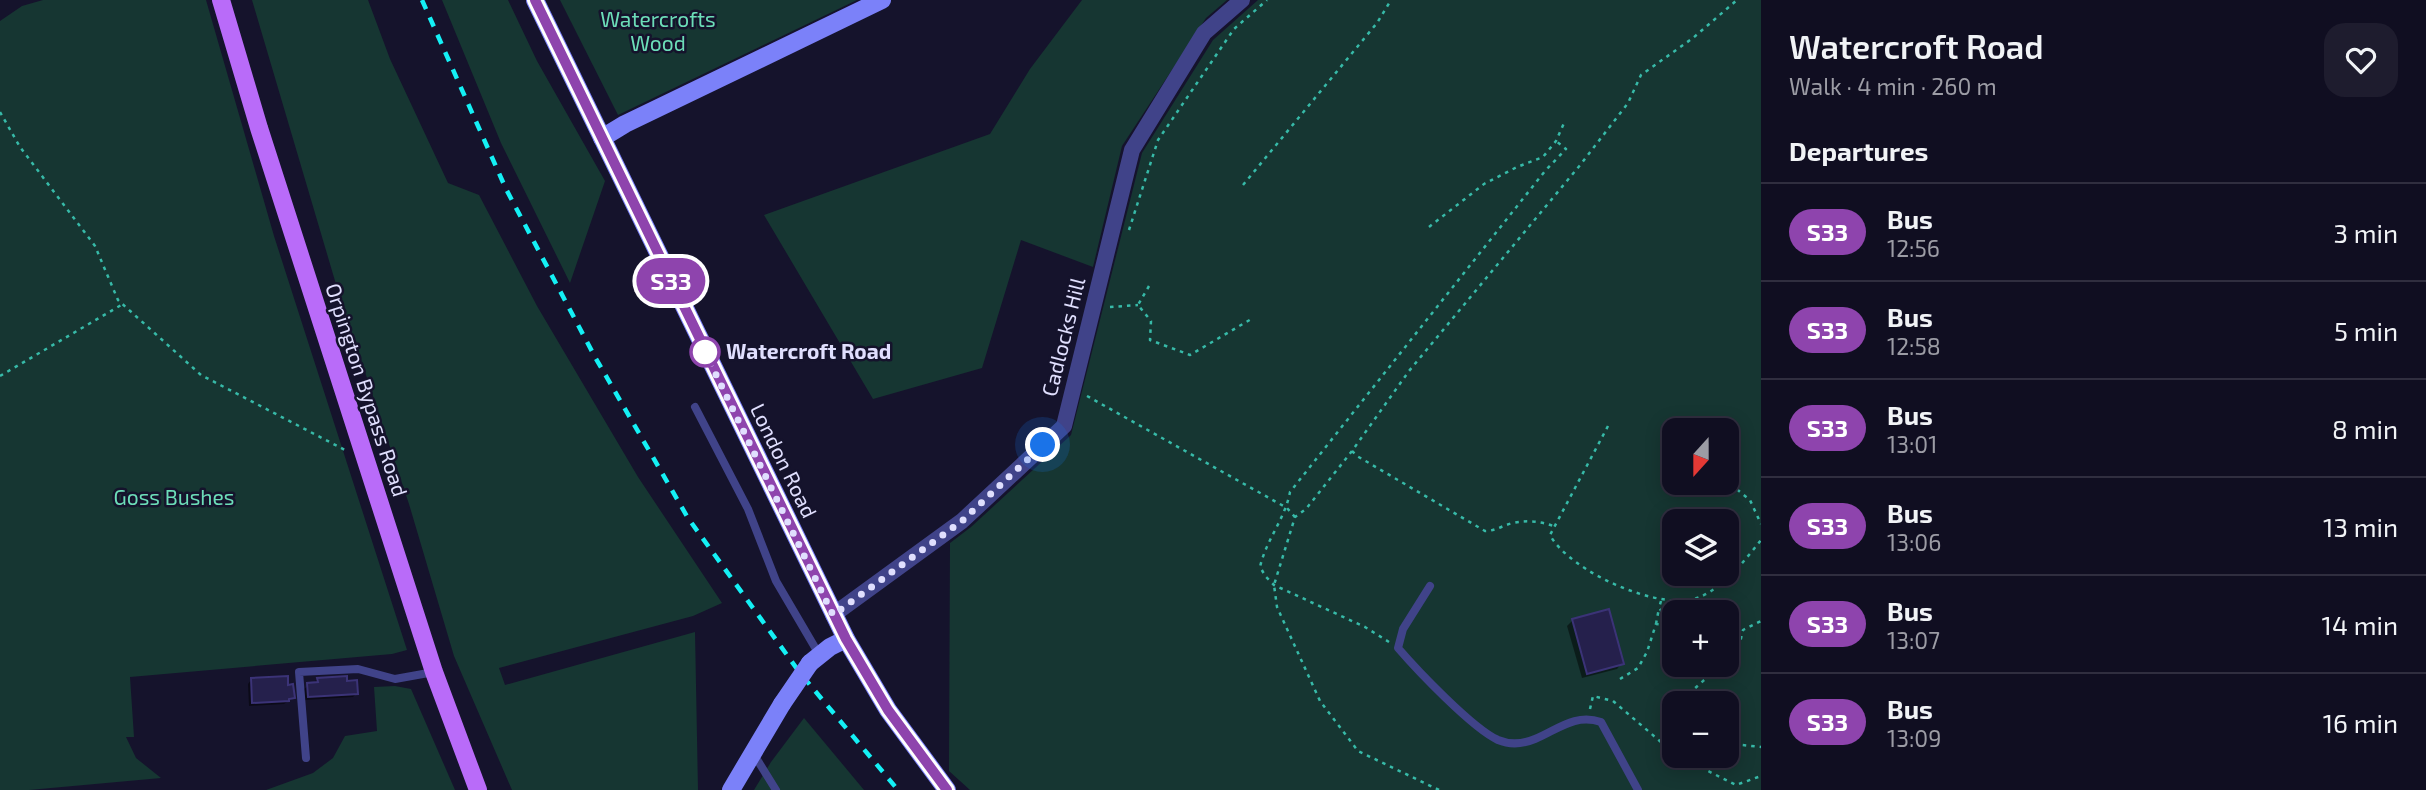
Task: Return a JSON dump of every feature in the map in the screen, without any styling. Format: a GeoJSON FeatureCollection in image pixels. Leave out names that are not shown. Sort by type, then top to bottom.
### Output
{"type":"FeatureCollection","features":[{"type":"Feature","properties":{"kind":"main road","name":"Orpington Bypass Road"},"geometry":{"type":"LineString","coordinates":[[221,0],[247,90],[434,672],[478,790]]}},
{"type":"Feature","properties":{"kind":"street","name":"London Road"},"geometry":{"type":"LineString","coordinates":[[535,0],[833,615],[888,710],[947,790]]}},
{"type":"Feature","properties":{"kind":"street"},"geometry":{"type":"LineString","coordinates":[[602,138],[625,124],[882,0]]}},
{"type":"Feature","properties":{"kind":"street","name":"Cadlocks Hill"},"geometry":{"type":"LineString","coordinates":[[833,615],[962,521],[1063,426],[1132,150],[1204,33],[1242,0]]}},
{"type":"Feature","properties":{"kind":"street"},"geometry":{"type":"LineString","coordinates":[[731,790],[782,704],[815,659],[846,639]]}},
{"type":"Feature","properties":{"kind":"lane"},"geometry":{"type":"LineString","coordinates":[[695,407],[748,509],[776,581],[815,659]]}},
{"type":"Feature","properties":{"kind":"lane"},"geometry":{"type":"LineString","coordinates":[[1430,586],[1402,629],[1398,648],[1422,674],[1475,723],[1496,739],[1512,744],[1533,740],[1577,719],[1601,722],[1638,790]]}},
{"type":"Feature","properties":{"kind":"lane"},"geometry":{"type":"LineString","coordinates":[[306,758],[299,672],[358,668],[395,679],[434,672]]}},
{"type":"Feature","properties":{"kind":"lane"},"geometry":{"type":"LineString","coordinates":[[753,753],[776,790]]}},
{"type":"Feature","properties":{"kind":"path"},"geometry":{"type":"LineString","coordinates":[[1126,241],[1158,140],[1234,29],[1267,0]]}},
{"type":"Feature","properties":{"kind":"path"},"geometry":{"type":"LineString","coordinates":[[1243,185],[1377,23],[1391,0]]}},
{"type":"Feature","properties":{"kind":"path"},"geometry":{"type":"LineString","coordinates":[[1439,790],[1358,751],[1320,701],[1277,607],[1274,585],[1295,517],[1306,509],[1352,451],[1409,371],[1581,164],[1628,103],[1641,75],[1737,0]]}},
{"type":"Feature","properties":{"kind":"path"},"geometry":{"type":"LineString","coordinates":[[0,112],[20,147],[95,246],[118,300],[201,375],[366,461]]}},
{"type":"Feature","properties":{"kind":"path"},"geometry":{"type":"LineString","coordinates":[[1429,227],[1484,184],[1517,167],[1543,158],[1556,141],[1564,123]]}},
{"type":"Feature","properties":{"kind":"path"},"geometry":{"type":"LineString","coordinates":[[1398,648],[1365,626],[1274,585],[1260,567],[1264,551],[1287,508],[1290,492],[1545,171],[1566,149],[1556,141]]}},
{"type":"Feature","properties":{"kind":"path"},"geometry":{"type":"LineString","coordinates":[[1138,304],[1149,286]]}},
{"type":"Feature","properties":{"kind":"path"},"geometry":{"type":"LineString","coordinates":[[1111,297],[1108,307],[1138,304]]}},
{"type":"Feature","properties":{"kind":"path"},"geometry":{"type":"LineString","coordinates":[[0,376],[123,304]]}},
{"type":"Feature","properties":{"kind":"path"},"geometry":{"type":"LineString","coordinates":[[1138,304],[1151,321],[1150,340],[1190,355],[1253,318]]}},
{"type":"Feature","properties":{"kind":"path"},"geometry":{"type":"LineString","coordinates":[[1073,388],[1287,508],[1295,517]]}},
{"type":"Feature","properties":{"kind":"path"},"geometry":{"type":"LineString","coordinates":[[1608,426],[1550,535],[1554,544],[1588,570],[1661,601],[1691,600],[1704,596],[1724,580],[1761,540]]}},
{"type":"Feature","properties":{"kind":"path"},"geometry":{"type":"LineString","coordinates":[[1352,451],[1485,531],[1515,522],[1540,521],[1553,526]]}},
{"type":"Feature","properties":{"kind":"path"},"geometry":{"type":"LineString","coordinates":[[1740,492],[1750,500],[1761,524]]}},
{"type":"Feature","properties":{"kind":"path"},"geometry":{"type":"LineString","coordinates":[[1620,679],[1638,668],[1647,652],[1661,601]]}},
{"type":"Feature","properties":{"kind":"path"},"geometry":{"type":"LineString","coordinates":[[1659,608],[1662,612]]}},
{"type":"Feature","properties":{"kind":"path"},"geometry":{"type":"LineString","coordinates":[[1739,647],[1743,630],[1761,621]]}},
{"type":"Feature","properties":{"kind":"path"},"geometry":{"type":"LineString","coordinates":[[1656,624],[1662,625]]}},
{"type":"Feature","properties":{"kind":"path"},"geometry":{"type":"LineString","coordinates":[[1692,691],[1707,677]]}},
{"type":"Feature","properties":{"kind":"path"},"geometry":{"type":"LineString","coordinates":[[1588,719],[1593,696],[1613,701],[1662,743]]}},
{"type":"Feature","properties":{"kind":"path"},"geometry":{"type":"LineString","coordinates":[[1739,745],[1761,747]]}},
{"type":"Feature","properties":{"kind":"path"},"geometry":{"type":"LineString","coordinates":[[1702,768],[1736,785],[1761,776]]}},
{"type":"Feature","properties":{"kind":"green space","name":"Goss Bushes"},"geometry":{"type":"Polygon","coordinates":[[[43,0],[206,0],[274,236],[407,650],[392,654],[130,677],[134,737],[126,737],[136,758],[161,778],[29,790],[0,790],[0,21],[22,6],[43,0]]]}},
{"type":"Feature","properties":{"kind":"green space"},"geometry":{"type":"Polygon","coordinates":[[[252,0],[368,0],[390,59],[448,183],[479,195],[537,306],[638,477],[722,603],[693,616],[499,668],[505,685],[695,632],[698,790],[512,790],[454,656],[409,504],[338,291],[252,0]]]}},
{"type":"Feature","properties":{"kind":"green space"},"geometry":{"type":"Polygon","coordinates":[[[442,0],[508,0],[537,61],[605,181],[570,283],[501,143],[442,0]]]}},
{"type":"Feature","properties":{"kind":"green space","name":"Watercrofts Wood"},"geometry":{"type":"Polygon","coordinates":[[[560,0],[857,0],[618,115],[560,0]]]}},
{"type":"Feature","properties":{"kind":"green space"},"geometry":{"type":"Polygon","coordinates":[[[1082,0],[1227,0],[1206,18],[1122,146],[1093,267],[1021,240],[982,368],[873,399],[764,215],[990,134],[1030,69],[1082,0]]]}},
{"type":"Feature","properties":{"kind":"green space"},"geometry":{"type":"Polygon","coordinates":[[[1258,0],[1761,0],[1761,790],[970,790],[949,771],[950,543],[1071,435],[1142,153],[1213,40],[1258,0]]]}},
{"type":"Feature","properties":{"kind":"green space"},"geometry":{"type":"Polygon","coordinates":[[[395,686],[411,689],[455,790],[266,790],[313,773],[333,758],[345,736],[377,731],[374,687],[395,686]]]}},
{"type":"Feature","properties":{"kind":"green space"},"geometry":{"type":"Polygon","coordinates":[[[804,718],[864,790],[754,790],[804,718]]]}},
{"type":"Feature","properties":{"kind":"building"},"geometry":{"type":"Polygon","coordinates":[[[1609,609],[1624,664],[1587,674],[1572,619],[1609,609]]]}},
{"type":"Feature","properties":{"kind":"building"},"geometry":{"type":"Polygon","coordinates":[[[288,676],[288,685],[293,684],[295,698],[289,701],[252,703],[251,678],[288,676]]]}},
{"type":"Feature","properties":{"kind":"building"},"geometry":{"type":"Polygon","coordinates":[[[347,676],[347,681],[357,680],[358,694],[308,697],[307,683],[318,682],[317,678],[347,676]]]}},
{"type":"Feature","properties":{"kind":"railway"},"geometry":{"type":"LineString","coordinates":[[422,0],[506,189],[595,357],[688,518],[800,673],[898,790]]}},
{"type":"Feature","properties":{"kind":"bus line","name":"S33"},"geometry":{"type":"LineString","coordinates":[[535,0],[846,639],[888,710],[947,790]]}},
{"type":"Feature","properties":{"kind":"place","name":"Watercroft Road"},"geometry":{"type":"Point","coordinates":[705,352]}},
{"type":"Feature","properties":{"kind":"route"},"geometry":{"type":"LineString","coordinates":[[705,352],[833,615],[962,521],[1043,445]]}}]}
